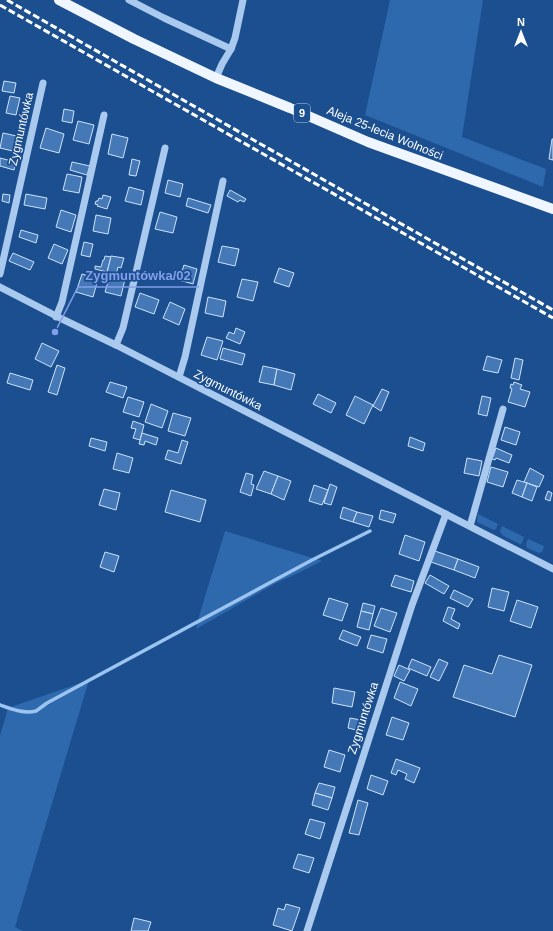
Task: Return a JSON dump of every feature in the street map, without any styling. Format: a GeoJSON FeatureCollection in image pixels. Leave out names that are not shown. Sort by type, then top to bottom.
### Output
{"type":"FeatureCollection","features":[{"type":"Feature","properties":{"kind":"main road","name":"Aleja 25-lecia Wolności"},"geometry":{"type":"LineString","coordinates":[[59,0],[134,39],[216,78],[368,142],[553,209]]}},
{"type":"Feature","properties":{"kind":"street"},"geometry":{"type":"LineString","coordinates":[[129,0],[231,49]]}},
{"type":"Feature","properties":{"kind":"street"},"geometry":{"type":"LineString","coordinates":[[216,78],[236,38],[243,0]]}},
{"type":"Feature","properties":{"kind":"street","name":"Zygmuntówka"},"geometry":{"type":"LineString","coordinates":[[0,274],[43,83]]}},
{"type":"Feature","properties":{"kind":"street"},"geometry":{"type":"LineString","coordinates":[[56,316],[62,302],[104,115]]}},
{"type":"Feature","properties":{"kind":"street"},"geometry":{"type":"LineString","coordinates":[[116,345],[123,328],[165,148]]}},
{"type":"Feature","properties":{"kind":"street"},"geometry":{"type":"LineString","coordinates":[[179,377],[185,357],[223,180]]}},
{"type":"Feature","properties":{"kind":"street","name":"Zygmuntówka"},"geometry":{"type":"LineString","coordinates":[[0,287],[553,569]]}},
{"type":"Feature","properties":{"kind":"street"},"geometry":{"type":"LineString","coordinates":[[470,526],[503,409]]}},
{"type":"Feature","properties":{"kind":"street","name":"Zygmuntówka"},"geometry":{"type":"LineString","coordinates":[[307,931],[412,605],[446,514]]}},
{"type":"Feature","properties":{"kind":"shaded area"},"geometry":{"type":"Polygon","coordinates":[[[390,0],[483,0],[462,137],[546,169],[543,187],[365,115],[390,0]]]}},
{"type":"Feature","properties":{"kind":"shaded area"},"geometry":{"type":"Polygon","coordinates":[[[478,514],[498,524],[496,529],[494,530],[477,522],[478,514]]]}},
{"type":"Feature","properties":{"kind":"shaded area"},"geometry":{"type":"Polygon","coordinates":[[[502,526],[524,537],[522,543],[520,544],[502,535],[500,531],[502,526]]]}},
{"type":"Feature","properties":{"kind":"shaded area"},"geometry":{"type":"Polygon","coordinates":[[[225,531],[322,561],[276,583],[196,629],[200,613],[225,531]]]}},
{"type":"Feature","properties":{"kind":"shaded area"},"geometry":{"type":"Polygon","coordinates":[[[528,539],[544,546],[542,552],[539,553],[527,548],[526,544],[528,539]]]}},
{"type":"Feature","properties":{"kind":"shaded area"},"geometry":{"type":"Polygon","coordinates":[[[89,680],[15,927],[23,931],[0,931],[0,736],[8,708],[89,680]]]}},
{"type":"Feature","properties":{"kind":"building"},"geometry":{"type":"Polygon","coordinates":[[[4,81],[16,83],[14,93],[2,91],[4,81]]]}},
{"type":"Feature","properties":{"kind":"building"},"geometry":{"type":"Polygon","coordinates":[[[10,96],[20,98],[16,115],[6,113],[10,96]]]}},
{"type":"Feature","properties":{"kind":"building"},"geometry":{"type":"Polygon","coordinates":[[[64,109],[74,111],[72,123],[62,121],[64,109]]]}},
{"type":"Feature","properties":{"kind":"building"},"geometry":{"type":"Polygon","coordinates":[[[78,121],[94,125],[89,144],[73,140],[78,121]]]}},
{"type":"Feature","properties":{"kind":"building"},"geometry":{"type":"Polygon","coordinates":[[[46,128],[64,134],[59,153],[40,148],[46,128]]]}},
{"type":"Feature","properties":{"kind":"building"},"geometry":{"type":"Polygon","coordinates":[[[3,133],[21,137],[17,152],[0,148],[3,133]]]}},
{"type":"Feature","properties":{"kind":"building"},"geometry":{"type":"Polygon","coordinates":[[[112,134],[128,138],[123,158],[108,154],[112,134]]]}},
{"type":"Feature","properties":{"kind":"building"},"geometry":{"type":"Polygon","coordinates":[[[553,139],[553,160],[549,159],[553,139]]]}},
{"type":"Feature","properties":{"kind":"building"},"geometry":{"type":"Polygon","coordinates":[[[0,158],[16,162],[14,170],[0,166],[0,158]]]}},
{"type":"Feature","properties":{"kind":"building"},"geometry":{"type":"Polygon","coordinates":[[[132,159],[140,161],[136,176],[129,175],[132,159]]]}},
{"type":"Feature","properties":{"kind":"building"},"geometry":{"type":"Polygon","coordinates":[[[72,162],[90,166],[87,175],[70,170],[72,162]]]}},
{"type":"Feature","properties":{"kind":"building"},"geometry":{"type":"Polygon","coordinates":[[[67,174],[82,177],[79,193],[63,190],[67,174]]]}},
{"type":"Feature","properties":{"kind":"building"},"geometry":{"type":"Polygon","coordinates":[[[168,180],[183,184],[180,197],[165,193],[168,180]]]}},
{"type":"Feature","properties":{"kind":"building"},"geometry":{"type":"Polygon","coordinates":[[[129,187],[144,191],[141,205],[125,201],[129,187]]]}},
{"type":"Feature","properties":{"kind":"building"},"geometry":{"type":"Polygon","coordinates":[[[230,190],[246,199],[244,202],[240,200],[238,202],[227,196],[230,190]]]}},
{"type":"Feature","properties":{"kind":"building"},"geometry":{"type":"Polygon","coordinates":[[[3,194],[10,195],[9,203],[2,201],[3,194]]]}},
{"type":"Feature","properties":{"kind":"building"},"geometry":{"type":"Polygon","coordinates":[[[26,194],[47,198],[45,209],[24,205],[26,194]]]}},
{"type":"Feature","properties":{"kind":"building"},"geometry":{"type":"Polygon","coordinates":[[[103,195],[111,197],[107,209],[95,204],[99,198],[102,199],[103,195]]]}},
{"type":"Feature","properties":{"kind":"building"},"geometry":{"type":"Polygon","coordinates":[[[188,198],[211,205],[208,213],[186,206],[188,198]]]}},
{"type":"Feature","properties":{"kind":"building"},"geometry":{"type":"Polygon","coordinates":[[[61,210],[76,215],[71,232],[56,227],[61,210]]]}},
{"type":"Feature","properties":{"kind":"building"},"geometry":{"type":"Polygon","coordinates":[[[160,212],[177,217],[173,233],[155,229],[160,212]]]}},
{"type":"Feature","properties":{"kind":"building"},"geometry":{"type":"Polygon","coordinates":[[[96,215],[111,218],[108,234],[93,231],[96,215]]]}},
{"type":"Feature","properties":{"kind":"building"},"geometry":{"type":"Polygon","coordinates":[[[21,230],[38,235],[36,243],[19,237],[21,230]]]}},
{"type":"Feature","properties":{"kind":"building"},"geometry":{"type":"Polygon","coordinates":[[[84,242],[93,244],[90,257],[81,255],[84,242]]]}},
{"type":"Feature","properties":{"kind":"building"},"geometry":{"type":"Polygon","coordinates":[[[54,244],[68,250],[62,264],[48,258],[54,244]]]}},
{"type":"Feature","properties":{"kind":"building"},"geometry":{"type":"Polygon","coordinates":[[[222,246],[239,249],[235,266],[218,262],[222,246]]]}},
{"type":"Feature","properties":{"kind":"building"},"geometry":{"type":"Polygon","coordinates":[[[13,253],[34,262],[30,270],[9,261],[13,253]]]}},
{"type":"Feature","properties":{"kind":"building"},"geometry":{"type":"Polygon","coordinates":[[[105,256],[111,257],[107,272],[95,269],[95,266],[101,267],[105,256]]]}},
{"type":"Feature","properties":{"kind":"building"},"geometry":{"type":"Polygon","coordinates":[[[111,256],[124,258],[121,268],[118,267],[116,275],[107,273],[111,256]]]}},
{"type":"Feature","properties":{"kind":"building"},"geometry":{"type":"Polygon","coordinates":[[[184,265],[197,269],[193,284],[179,280],[184,265]]]}},
{"type":"Feature","properties":{"kind":"building"},"geometry":{"type":"Polygon","coordinates":[[[279,268],[294,273],[289,287],[274,282],[279,268]]]}},
{"type":"Feature","properties":{"kind":"building"},"geometry":{"type":"Polygon","coordinates":[[[82,274],[98,279],[93,297],[76,292],[82,274]]]}},
{"type":"Feature","properties":{"kind":"building"},"geometry":{"type":"Polygon","coordinates":[[[110,275],[125,279],[121,296],[105,292],[110,275]]]}},
{"type":"Feature","properties":{"kind":"building"},"geometry":{"type":"Polygon","coordinates":[[[242,279],[258,282],[253,301],[237,297],[242,279]]]}},
{"type":"Feature","properties":{"kind":"building"},"geometry":{"type":"Polygon","coordinates":[[[140,293],[159,300],[154,314],[135,307],[140,293]]]}},
{"type":"Feature","properties":{"kind":"building"},"geometry":{"type":"Polygon","coordinates":[[[208,297],[226,301],[223,317],[205,313],[208,297]]]}},
{"type":"Feature","properties":{"kind":"building"},"geometry":{"type":"Polygon","coordinates":[[[170,302],[185,309],[179,325],[163,318],[170,302]]]}},
{"type":"Feature","properties":{"kind":"building"},"geometry":{"type":"Polygon","coordinates":[[[236,328],[245,332],[240,344],[226,338],[229,332],[234,334],[236,328]]]}},
{"type":"Feature","properties":{"kind":"building"},"geometry":{"type":"Polygon","coordinates":[[[207,337],[223,341],[217,360],[201,355],[207,337]]]}},
{"type":"Feature","properties":{"kind":"building"},"geometry":{"type":"Polygon","coordinates":[[[42,343],[59,351],[51,367],[35,359],[42,343]]]}},
{"type":"Feature","properties":{"kind":"building"},"geometry":{"type":"Polygon","coordinates":[[[223,348],[245,354],[242,365],[220,359],[223,348]]]}},
{"type":"Feature","properties":{"kind":"building"},"geometry":{"type":"Polygon","coordinates":[[[487,356],[502,360],[498,373],[483,370],[487,356]]]}},
{"type":"Feature","properties":{"kind":"building"},"geometry":{"type":"Polygon","coordinates":[[[515,358],[523,360],[519,380],[511,378],[515,358]]]}},
{"type":"Feature","properties":{"kind":"building"},"geometry":{"type":"Polygon","coordinates":[[[57,365],[65,368],[57,395],[48,392],[57,365]]]}},
{"type":"Feature","properties":{"kind":"building"},"geometry":{"type":"Polygon","coordinates":[[[263,366],[277,369],[274,385],[259,382],[263,366]]]}},
{"type":"Feature","properties":{"kind":"building"},"geometry":{"type":"Polygon","coordinates":[[[277,369],[295,374],[291,390],[274,385],[277,369]]]}},
{"type":"Feature","properties":{"kind":"building"},"geometry":{"type":"Polygon","coordinates":[[[10,373],[33,380],[30,390],[7,383],[10,373]]]}},
{"type":"Feature","properties":{"kind":"building"},"geometry":{"type":"Polygon","coordinates":[[[110,382],[127,387],[123,398],[106,392],[110,382]]]}},
{"type":"Feature","properties":{"kind":"building"},"geometry":{"type":"Polygon","coordinates":[[[514,382],[522,385],[520,389],[530,392],[525,407],[508,402],[512,389],[510,388],[511,384],[513,385],[514,382]]]}},
{"type":"Feature","properties":{"kind":"building"},"geometry":{"type":"Polygon","coordinates":[[[382,389],[389,392],[381,411],[373,406],[382,389]]]}},
{"type":"Feature","properties":{"kind":"building"},"geometry":{"type":"Polygon","coordinates":[[[318,394],[336,403],[331,413],[313,404],[318,394]]]}},
{"type":"Feature","properties":{"kind":"building"},"geometry":{"type":"Polygon","coordinates":[[[355,396],[373,405],[364,424],[346,415],[355,396]]]}},
{"type":"Feature","properties":{"kind":"building"},"geometry":{"type":"Polygon","coordinates":[[[482,396],[491,398],[487,416],[478,414],[482,396]]]}},
{"type":"Feature","properties":{"kind":"building"},"geometry":{"type":"Polygon","coordinates":[[[128,397],[144,402],[139,417],[123,412],[128,397]]]}},
{"type":"Feature","properties":{"kind":"building"},"geometry":{"type":"Polygon","coordinates":[[[151,404],[168,411],[162,428],[145,422],[151,404]]]}},
{"type":"Feature","properties":{"kind":"building"},"geometry":{"type":"Polygon","coordinates":[[[173,413],[191,418],[185,436],[168,431],[173,413]]]}},
{"type":"Feature","properties":{"kind":"building"},"geometry":{"type":"Polygon","coordinates":[[[133,421],[144,425],[140,440],[133,438],[136,429],[131,428],[133,421]]]}},
{"type":"Feature","properties":{"kind":"building"},"geometry":{"type":"Polygon","coordinates":[[[505,427],[520,432],[516,445],[501,440],[505,427]]]}},
{"type":"Feature","properties":{"kind":"building"},"geometry":{"type":"Polygon","coordinates":[[[142,433],[158,438],[156,445],[145,441],[144,445],[139,444],[142,433]]]}},
{"type":"Feature","properties":{"kind":"building"},"geometry":{"type":"Polygon","coordinates":[[[410,437],[425,443],[423,451],[408,446],[410,437]]]}},
{"type":"Feature","properties":{"kind":"building"},"geometry":{"type":"Polygon","coordinates":[[[91,438],[107,442],[105,451],[89,446],[91,438]]]}},
{"type":"Feature","properties":{"kind":"building"},"geometry":{"type":"Polygon","coordinates":[[[182,440],[188,442],[181,464],[165,459],[168,450],[178,453],[182,440]]]}},
{"type":"Feature","properties":{"kind":"building"},"geometry":{"type":"Polygon","coordinates":[[[496,448],[512,455],[509,463],[496,458],[495,460],[492,459],[496,448]]]}},
{"type":"Feature","properties":{"kind":"building"},"geometry":{"type":"Polygon","coordinates":[[[117,453],[133,458],[129,473],[113,469],[117,453]]]}},
{"type":"Feature","properties":{"kind":"building"},"geometry":{"type":"Polygon","coordinates":[[[467,458],[482,461],[479,476],[464,473],[467,458]]]}},
{"type":"Feature","properties":{"kind":"building"},"geometry":{"type":"Polygon","coordinates":[[[491,467],[508,472],[503,487],[487,482],[491,467]]]}},
{"type":"Feature","properties":{"kind":"building"},"geometry":{"type":"Polygon","coordinates":[[[530,468],[544,476],[539,487],[524,482],[530,468]]]}},
{"type":"Feature","properties":{"kind":"building"},"geometry":{"type":"Polygon","coordinates":[[[264,471],[278,476],[271,494],[256,489],[264,471]]]}},
{"type":"Feature","properties":{"kind":"building"},"geometry":{"type":"Polygon","coordinates":[[[246,473],[253,475],[251,484],[254,485],[251,496],[240,492],[246,473]]]}},
{"type":"Feature","properties":{"kind":"building"},"geometry":{"type":"Polygon","coordinates":[[[278,476],[291,481],[284,500],[271,494],[278,476]]]}},
{"type":"Feature","properties":{"kind":"building"},"geometry":{"type":"Polygon","coordinates":[[[517,480],[527,483],[522,497],[512,493],[517,480]]]}},
{"type":"Feature","properties":{"kind":"building"},"geometry":{"type":"Polygon","coordinates":[[[527,483],[537,487],[532,501],[522,497],[527,483]]]}},
{"type":"Feature","properties":{"kind":"building"},"geometry":{"type":"Polygon","coordinates":[[[330,484],[337,487],[331,505],[324,503],[330,484]]]}},
{"type":"Feature","properties":{"kind":"building"},"geometry":{"type":"Polygon","coordinates":[[[314,485],[328,490],[322,505],[309,501],[314,485]]]}},
{"type":"Feature","properties":{"kind":"building"},"geometry":{"type":"Polygon","coordinates":[[[104,489],[120,493],[116,510],[99,505],[104,489]]]}},
{"type":"Feature","properties":{"kind":"building"},"geometry":{"type":"Polygon","coordinates":[[[171,490],[206,500],[200,522],[165,512],[171,490]]]}},
{"type":"Feature","properties":{"kind":"building"},"geometry":{"type":"Polygon","coordinates":[[[548,491],[552,493],[550,501],[545,499],[548,491]]]}},
{"type":"Feature","properties":{"kind":"building"},"geometry":{"type":"Polygon","coordinates":[[[343,507],[357,512],[353,522],[340,518],[343,507]]]}},
{"type":"Feature","properties":{"kind":"building"},"geometry":{"type":"Polygon","coordinates":[[[381,510],[396,514],[393,523],[379,519],[381,510]]]}},
{"type":"Feature","properties":{"kind":"building"},"geometry":{"type":"Polygon","coordinates":[[[357,512],[373,516],[369,527],[353,522],[357,512]]]}},
{"type":"Feature","properties":{"kind":"building"},"geometry":{"type":"Polygon","coordinates":[[[405,535],[425,542],[419,561],[399,554],[405,535]]]}},
{"type":"Feature","properties":{"kind":"building"},"geometry":{"type":"Polygon","coordinates":[[[435,551],[458,559],[454,570],[431,562],[435,551]]]}},
{"type":"Feature","properties":{"kind":"building"},"geometry":{"type":"Polygon","coordinates":[[[105,552],[119,556],[114,572],[100,567],[105,552]]]}},
{"type":"Feature","properties":{"kind":"building"},"geometry":{"type":"Polygon","coordinates":[[[458,559],[479,567],[475,578],[454,570],[458,559]]]}},
{"type":"Feature","properties":{"kind":"building"},"geometry":{"type":"Polygon","coordinates":[[[395,575],[414,581],[411,592],[391,586],[395,575]]]}},
{"type":"Feature","properties":{"kind":"building"},"geometry":{"type":"Polygon","coordinates":[[[430,575],[449,586],[444,594],[425,583],[430,575]]]}},
{"type":"Feature","properties":{"kind":"building"},"geometry":{"type":"Polygon","coordinates":[[[492,588],[509,592],[504,611],[488,607],[492,588]]]}},
{"type":"Feature","properties":{"kind":"building"},"geometry":{"type":"Polygon","coordinates":[[[454,590],[473,599],[468,607],[450,598],[454,590]]]}},
{"type":"Feature","properties":{"kind":"building"},"geometry":{"type":"Polygon","coordinates":[[[329,598],[348,604],[342,621],[323,615],[329,598]]]}},
{"type":"Feature","properties":{"kind":"building"},"geometry":{"type":"Polygon","coordinates":[[[517,600],[538,607],[531,628],[510,621],[517,600]]]}},
{"type":"Feature","properties":{"kind":"building"},"geometry":{"type":"Polygon","coordinates":[[[363,603],[375,606],[373,614],[361,611],[363,603]]]}},
{"type":"Feature","properties":{"kind":"building"},"geometry":{"type":"Polygon","coordinates":[[[448,607],[455,609],[451,619],[460,624],[458,629],[443,621],[448,607]]]}},
{"type":"Feature","properties":{"kind":"building"},"geometry":{"type":"Polygon","coordinates":[[[381,608],[397,613],[390,632],[374,626],[381,608]]]}},
{"type":"Feature","properties":{"kind":"building"},"geometry":{"type":"Polygon","coordinates":[[[361,611],[373,614],[369,630],[357,627],[361,611]]]}},
{"type":"Feature","properties":{"kind":"building"},"geometry":{"type":"Polygon","coordinates":[[[343,630],[361,637],[357,646],[339,639],[343,630]]]}},
{"type":"Feature","properties":{"kind":"building"},"geometry":{"type":"Polygon","coordinates":[[[371,635],[387,639],[383,653],[367,648],[371,635]]]}},
{"type":"Feature","properties":{"kind":"building"},"geometry":{"type":"Polygon","coordinates":[[[499,655],[532,665],[515,717],[453,697],[464,665],[492,674],[499,655]]]}},
{"type":"Feature","properties":{"kind":"building"},"geometry":{"type":"Polygon","coordinates":[[[412,659],[431,667],[427,676],[408,668],[412,659]]]}},
{"type":"Feature","properties":{"kind":"building"},"geometry":{"type":"Polygon","coordinates":[[[439,659],[448,663],[439,681],[430,677],[439,659]]]}},
{"type":"Feature","properties":{"kind":"building"},"geometry":{"type":"Polygon","coordinates":[[[399,665],[410,670],[404,681],[394,676],[399,665]]]}},
{"type":"Feature","properties":{"kind":"building"},"geometry":{"type":"Polygon","coordinates":[[[400,682],[418,689],[411,706],[394,698],[400,682]]]}},
{"type":"Feature","properties":{"kind":"building"},"geometry":{"type":"Polygon","coordinates":[[[334,688],[355,692],[352,707],[332,703],[334,688]]]}},
{"type":"Feature","properties":{"kind":"building"},"geometry":{"type":"Polygon","coordinates":[[[392,717],[409,723],[403,740],[386,735],[392,717]]]}},
{"type":"Feature","properties":{"kind":"building"},"geometry":{"type":"Polygon","coordinates":[[[350,718],[366,721],[364,732],[348,728],[350,718]]]}},
{"type":"Feature","properties":{"kind":"building"},"geometry":{"type":"Polygon","coordinates":[[[329,750],[345,755],[340,772],[324,767],[329,750]]]}},
{"type":"Feature","properties":{"kind":"building"},"geometry":{"type":"Polygon","coordinates":[[[396,759],[420,768],[414,783],[405,779],[407,774],[398,770],[396,775],[391,773],[396,759]]]}},
{"type":"Feature","properties":{"kind":"building"},"geometry":{"type":"Polygon","coordinates":[[[371,775],[388,781],[383,795],[367,789],[371,775]]]}},
{"type":"Feature","properties":{"kind":"building"},"geometry":{"type":"Polygon","coordinates":[[[319,783],[335,787],[332,798],[315,793],[319,783]]]}},
{"type":"Feature","properties":{"kind":"building"},"geometry":{"type":"Polygon","coordinates":[[[315,793],[332,798],[328,810],[312,805],[315,793]]]}},
{"type":"Feature","properties":{"kind":"building"},"geometry":{"type":"Polygon","coordinates":[[[358,800],[368,803],[359,835],[349,833],[358,800]]]}},
{"type":"Feature","properties":{"kind":"building"},"geometry":{"type":"Polygon","coordinates":[[[310,819],[325,823],[320,839],[305,834],[310,819]]]}},
{"type":"Feature","properties":{"kind":"building"},"geometry":{"type":"Polygon","coordinates":[[[298,854],[314,858],[309,873],[293,868],[298,854]]]}},
{"type":"Feature","properties":{"kind":"building"},"geometry":{"type":"Polygon","coordinates":[[[286,904],[300,908],[292,931],[273,925],[278,908],[284,910],[286,904]]]}},
{"type":"Feature","properties":{"kind":"building"},"geometry":{"type":"Polygon","coordinates":[[[134,918],[151,922],[148,931],[131,931],[134,918]]]}},
{"type":"Feature","properties":{"kind":"waterway"},"geometry":{"type":"LineString","coordinates":[[0,705],[22,711],[36,711],[47,703],[312,560],[370,531]]}},
{"type":"Feature","properties":{"kind":"railway"},"geometry":{"type":"LineString","coordinates":[[7,0],[553,310]]}},
{"type":"Feature","properties":{"kind":"railway"},"geometry":{"type":"LineString","coordinates":[[0,5],[553,318]]}},
{"type":"Feature","properties":{"kind":"place","name":"Zygmuntówka/02"},"geometry":{"type":"Point","coordinates":[55,332]}}]}
